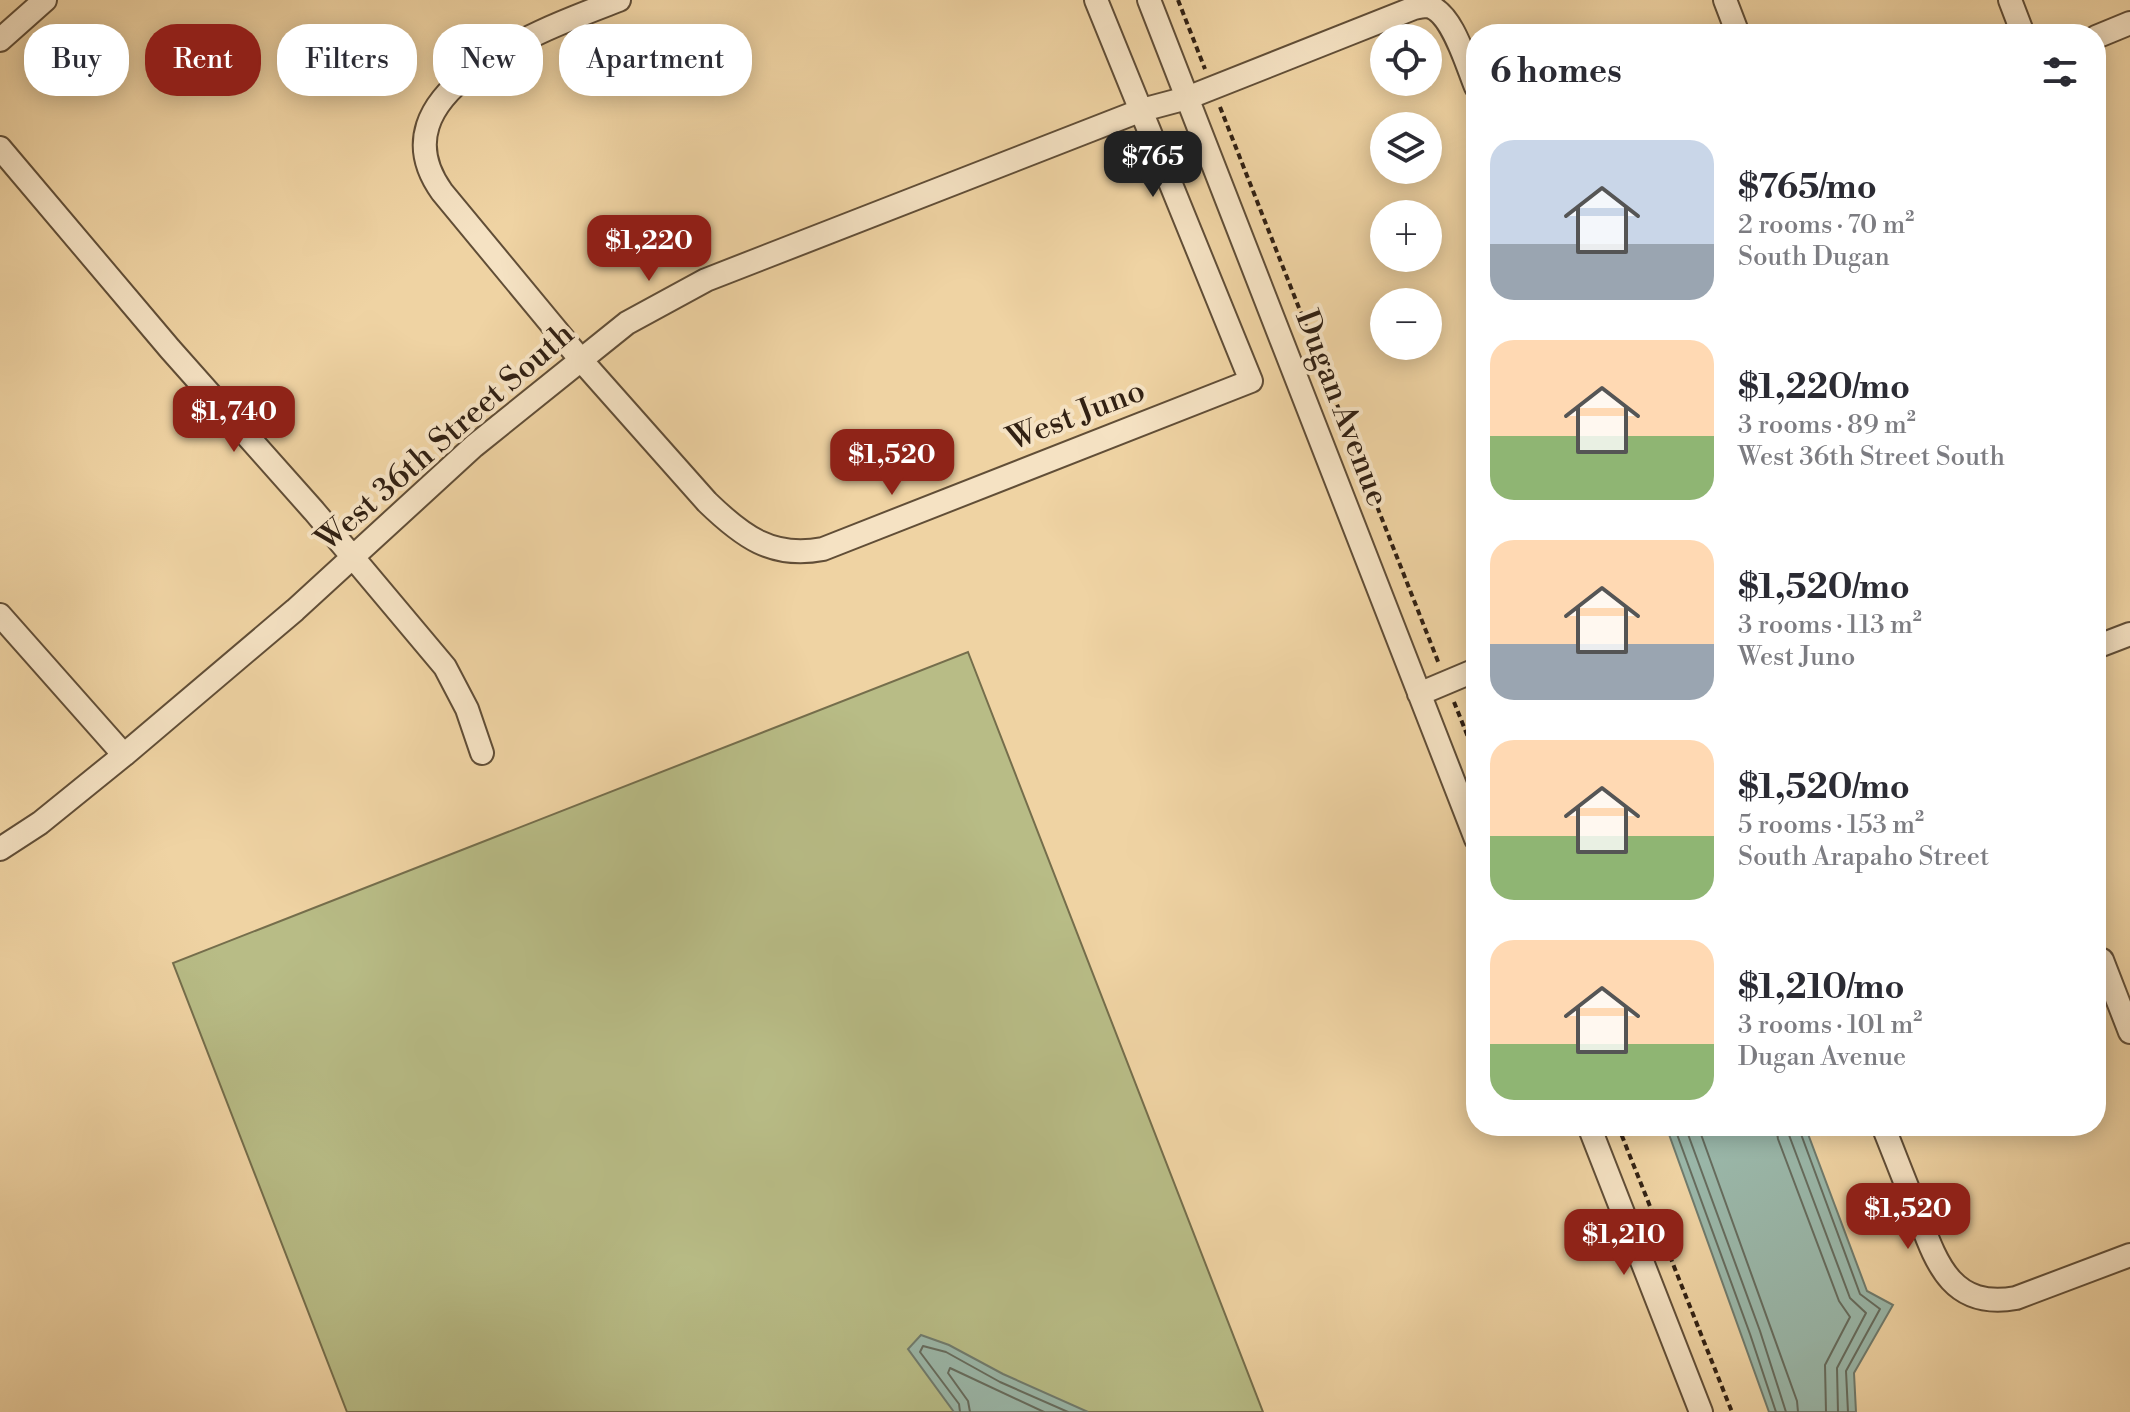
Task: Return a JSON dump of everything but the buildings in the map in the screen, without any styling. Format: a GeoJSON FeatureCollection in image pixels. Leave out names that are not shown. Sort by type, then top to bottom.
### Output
{"type":"FeatureCollection","features":[{"type":"Feature","properties":{"kind":"street"},"geometry":{"type":"LineString","coordinates":[[0,40],[45,0]]}},
{"type":"Feature","properties":{"kind":"street","name":"West Juno"},"geometry":{"type":"LineString","coordinates":[[619,0],[532,35],[479,64],[447,94],[435,112],[428,131],[428,165],[434,180],[581,360],[723,518],[758,542],[782,552],[823,549],[1251,381],[1142,110]]}},
{"type":"Feature","properties":{"kind":"street"},"geometry":{"type":"LineString","coordinates":[[1096,0],[1142,110]]}},
{"type":"Feature","properties":{"kind":"street","name":"Dugan Avenue"},"geometry":{"type":"LineString","coordinates":[[1149,0],[1466,814]]}},
{"type":"Feature","properties":{"kind":"street"},"geometry":{"type":"LineString","coordinates":[[1725,0],[1734,24]]}},
{"type":"Feature","properties":{"kind":"street"},"geometry":{"type":"LineString","coordinates":[[2010,0],[2019,24]]}},
{"type":"Feature","properties":{"kind":"street","name":"West 36th Street South"},"geometry":{"type":"LineString","coordinates":[[0,849],[40,823],[124,755],[295,610],[474,446],[627,323],[673,296],[706,280],[1142,110],[1187,98],[1414,8],[1427,6],[1438,12],[1452,29],[1466,63]]}},
{"type":"Feature","properties":{"kind":"street"},"geometry":{"type":"LineString","coordinates":[[2106,33],[2130,23]]}},
{"type":"Feature","properties":{"kind":"street"},"geometry":{"type":"LineString","coordinates":[[0,148],[445,667],[467,709],[482,753]]}},
{"type":"Feature","properties":{"kind":"street"},"geometry":{"type":"LineString","coordinates":[[0,615],[124,755]]}},
{"type":"Feature","properties":{"kind":"street"},"geometry":{"type":"LineString","coordinates":[[2106,643],[2130,634]]}},
{"type":"Feature","properties":{"kind":"street"},"geometry":{"type":"LineString","coordinates":[[1419,694],[1466,674]]}},
{"type":"Feature","properties":{"kind":"street"},"geometry":{"type":"LineString","coordinates":[[2106,970],[2130,1032]]}},
{"type":"Feature","properties":{"kind":"street"},"geometry":{"type":"LineString","coordinates":[[1593,1136],[1701,1412]]}},
{"type":"Feature","properties":{"kind":"street"},"geometry":{"type":"LineString","coordinates":[[1887,1136],[1938,1265],[1966,1292],[1981,1299],[2001,1301],[2047,1288],[2130,1255]]}},
{"type":"Feature","properties":{"kind":"path"},"geometry":{"type":"LineString","coordinates":[[1178,0],[1466,731]]}},
{"type":"Feature","properties":{"kind":"path"},"geometry":{"type":"LineString","coordinates":[[1622,1136],[1732,1412]]}},
{"type":"Feature","properties":{"kind":"green space"},"geometry":{"type":"Polygon","coordinates":[[[968,652],[1263,1412],[347,1412],[173,963],[968,652]]]}},
{"type":"Feature","properties":{"kind":"water"},"geometry":{"type":"Polygon","coordinates":[[[1670,1136],[1809,1136],[1867,1291],[1893,1305],[1854,1373],[1856,1412],[1769,1412],[1670,1136]]]}},
{"type":"Feature","properties":{"kind":"water"},"geometry":{"type":"Polygon","coordinates":[[[921,1335],[949,1345],[1003,1374],[1088,1412],[954,1412],[908,1349],[921,1335]]]}}]}
